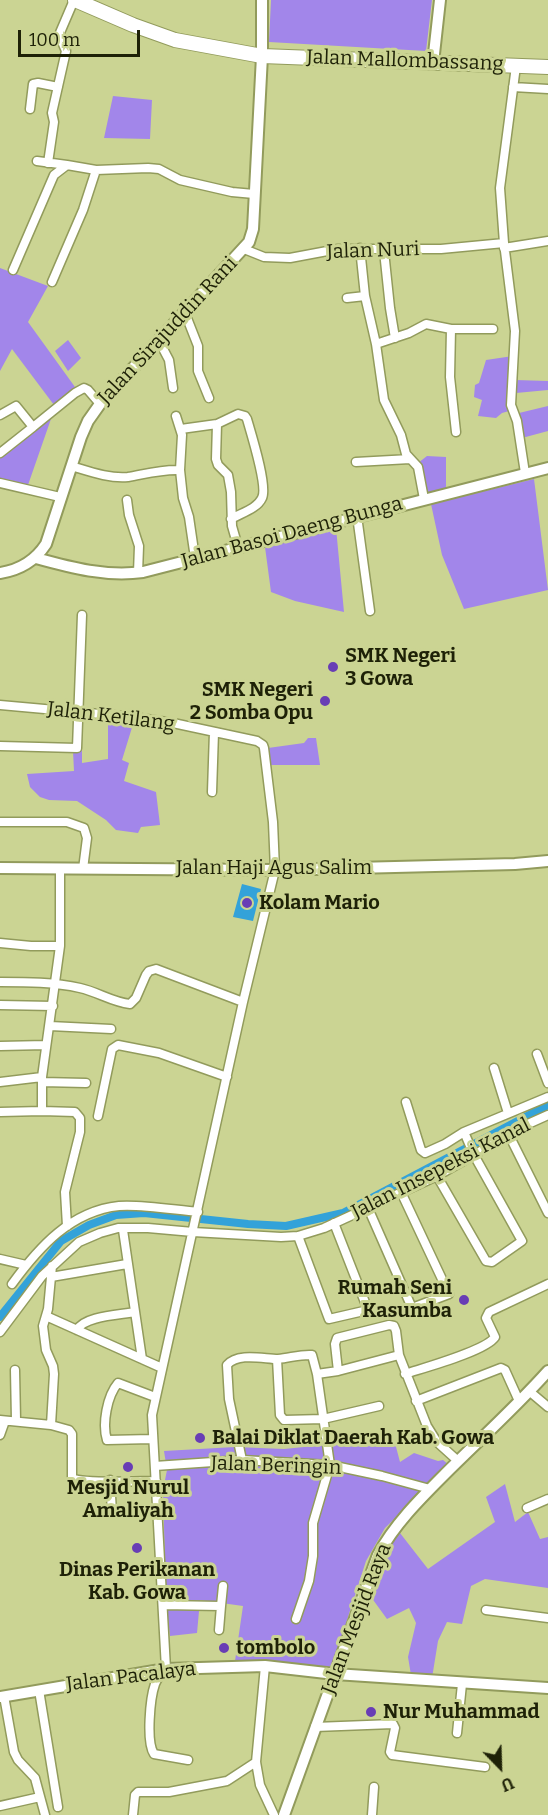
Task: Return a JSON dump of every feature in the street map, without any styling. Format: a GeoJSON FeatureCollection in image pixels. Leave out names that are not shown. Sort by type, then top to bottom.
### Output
{"type":"FeatureCollection","features":[{"type":"Feature","properties":{"kind":"highway","name":"Jalan Mallombassang"},"geometry":{"type":"LineString","coordinates":[[81,1],[174,40],[262,56],[548,67]]}},
{"type":"Feature","properties":{"kind":"street","name":"Jalan Sirajuddin Rani"},"geometry":{"type":"LineString","coordinates":[[36,558],[50,534],[60,497],[84,429],[100,404],[244,249],[252,235],[262,56],[262,0]]}},
{"type":"Feature","properties":{"kind":"street"},"geometry":{"type":"LineString","coordinates":[[433,63],[440,0]]}},
{"type":"Feature","properties":{"kind":"street"},"geometry":{"type":"LineString","coordinates":[[48,163],[54,122],[52,113],[66,51],[59,35],[81,1]]}},
{"type":"Feature","properties":{"kind":"street"},"geometry":{"type":"LineString","coordinates":[[516,66],[501,180],[504,245],[515,331],[511,405],[517,421],[525,473]]}},
{"type":"Feature","properties":{"kind":"street"},"geometry":{"type":"LineString","coordinates":[[30,109],[33,84],[58,87]]}},
{"type":"Feature","properties":{"kind":"street"},"geometry":{"type":"LineString","coordinates":[[513,87],[548,88]]}},
{"type":"Feature","properties":{"kind":"street"},"geometry":{"type":"LineString","coordinates":[[37,161],[96,170],[159,169],[180,180],[232,192],[254,194]]}},
{"type":"Feature","properties":{"kind":"street"},"geometry":{"type":"LineString","coordinates":[[13,270],[51,179],[67,165]]}},
{"type":"Feature","properties":{"kind":"street"},"geometry":{"type":"LineString","coordinates":[[52,282],[80,217],[96,170]]}},
{"type":"Feature","properties":{"kind":"street","name":"Jalan Nuri"},"geometry":{"type":"LineString","coordinates":[[244,249],[264,256],[290,258],[329,250],[441,249],[548,241]]}},
{"type":"Feature","properties":{"kind":"street"},"geometry":{"type":"LineString","coordinates":[[360,248],[364,296],[376,344],[386,406],[400,435],[405,454],[418,466],[424,499]]}},
{"type":"Feature","properties":{"kind":"street"},"geometry":{"type":"LineString","coordinates":[[384,251],[395,338]]}},
{"type":"Feature","properties":{"kind":"street"},"geometry":{"type":"LineString","coordinates":[[347,298],[364,296]]}},
{"type":"Feature","properties":{"kind":"street"},"geometry":{"type":"LineString","coordinates":[[185,313],[198,346],[198,370],[208,398]]}},
{"type":"Feature","properties":{"kind":"street"},"geometry":{"type":"LineString","coordinates":[[376,344],[426,324],[451,329],[493,329]]}},
{"type":"Feature","properties":{"kind":"street"},"geometry":{"type":"LineString","coordinates":[[451,329],[450,378],[456,432]]}},
{"type":"Feature","properties":{"kind":"street"},"geometry":{"type":"LineString","coordinates":[[159,341],[169,360],[173,388]]}},
{"type":"Feature","properties":{"kind":"street"},"geometry":{"type":"LineString","coordinates":[[0,453],[81,388],[88,390],[100,404]]}},
{"type":"Feature","properties":{"kind":"street"},"geometry":{"type":"LineString","coordinates":[[0,415],[16,406],[33,427]]}},
{"type":"Feature","properties":{"kind":"street"},"geometry":{"type":"LineString","coordinates":[[181,429],[217,424],[238,414],[245,416],[263,478],[264,492],[262,500],[231,519]]}},
{"type":"Feature","properties":{"kind":"street"},"geometry":{"type":"LineString","coordinates":[[176,416],[181,429],[180,470],[183,498],[189,517],[195,558]]}},
{"type":"Feature","properties":{"kind":"street"},"geometry":{"type":"LineString","coordinates":[[217,424],[216,459],[218,465],[228,475],[231,519],[238,547]]}},
{"type":"Feature","properties":{"kind":"street"},"geometry":{"type":"LineString","coordinates":[[356,462],[410,459]]}},
{"type":"Feature","properties":{"kind":"street"},"geometry":{"type":"LineString","coordinates":[[71,466],[90,472],[124,477],[180,470]]}},
{"type":"Feature","properties":{"kind":"street","name":"Jalan Basoi Daeng Bunga"},"geometry":{"type":"LineString","coordinates":[[36,558],[110,574],[138,573],[548,468]]}},
{"type":"Feature","properties":{"kind":"street"},"geometry":{"type":"LineString","coordinates":[[0,483],[60,497]]}},
{"type":"Feature","properties":{"kind":"street"},"geometry":{"type":"LineString","coordinates":[[127,500],[128,511],[139,546],[138,573]]}},
{"type":"Feature","properties":{"kind":"street"},"geometry":{"type":"LineString","coordinates":[[357,516],[370,611]]}},
{"type":"Feature","properties":{"kind":"street"},"geometry":{"type":"LineString","coordinates":[[0,573],[15,570],[36,558]]}},
{"type":"Feature","properties":{"kind":"street"},"geometry":{"type":"LineString","coordinates":[[0,746],[76,749],[82,615]]}},
{"type":"Feature","properties":{"kind":"street","name":"Jalan Ketilang"},"geometry":{"type":"LineString","coordinates":[[0,705],[164,721],[257,741],[264,748],[273,822],[275,870]]}},
{"type":"Feature","properties":{"kind":"street"},"geometry":{"type":"LineString","coordinates":[[212,792],[214,732]]}},
{"type":"Feature","properties":{"kind":"street"},"geometry":{"type":"LineString","coordinates":[[0,822],[67,822],[84,828],[87,838],[83,869]]}},
{"type":"Feature","properties":{"kind":"street","name":"Jalan Haji Agus Salim"},"geometry":{"type":"LineString","coordinates":[[0,868],[275,870],[515,864],[548,861]]}},
{"type":"Feature","properties":{"kind":"street"},"geometry":{"type":"LineString","coordinates":[[42,1110],[42,1079],[60,946],[60,868]]}},
{"type":"Feature","properties":{"kind":"street"},"geometry":{"type":"LineString","coordinates":[[188,1760],[158,1756],[154,1754],[150,1746],[153,1691],[155,1682],[166,1668],[152,1415],[243,1002],[275,870]]}},
{"type":"Feature","properties":{"kind":"street"},"geometry":{"type":"LineString","coordinates":[[0,943],[60,946]]}},
{"type":"Feature","properties":{"kind":"street"},"geometry":{"type":"LineString","coordinates":[[0,982],[56,983],[130,1004],[136,998],[146,975],[149,971],[156,969],[243,1002]]}},
{"type":"Feature","properties":{"kind":"street"},"geometry":{"type":"LineString","coordinates":[[0,1005],[53,1006]]}},
{"type":"Feature","properties":{"kind":"street"},"geometry":{"type":"LineString","coordinates":[[50,1026],[111,1029]]}},
{"type":"Feature","properties":{"kind":"street"},"geometry":{"type":"LineString","coordinates":[[0,1046],[46,1045]]}},
{"type":"Feature","properties":{"kind":"street"},"geometry":{"type":"LineString","coordinates":[[98,1116],[112,1049],[118,1045],[159,1053],[227,1077]]}},
{"type":"Feature","properties":{"kind":"street"},"geometry":{"type":"LineString","coordinates":[[537,1054],[548,1083]]}},
{"type":"Feature","properties":{"kind":"street"},"geometry":{"type":"LineString","coordinates":[[494,1068],[508,1113]]}},
{"type":"Feature","properties":{"kind":"street"},"geometry":{"type":"LineString","coordinates":[[0,1082],[42,1079],[86,1083]]}},
{"type":"Feature","properties":{"kind":"street"},"geometry":{"type":"LineString","coordinates":[[406,1102],[423,1152],[428,1152],[464,1133],[548,1097]]}},
{"type":"Feature","properties":{"kind":"street"},"geometry":{"type":"LineString","coordinates":[[0,1113],[42,1110],[75,1112],[80,1118],[80,1132],[65,1192],[67,1226]]}},
{"type":"Feature","properties":{"kind":"street","name":"Jalan Insepeksi Kanal"},"geometry":{"type":"LineString","coordinates":[[0,1332],[42,1276],[78,1242],[118,1228],[298,1236],[334,1223],[437,1176],[472,1151],[548,1115]]}},
{"type":"Feature","properties":{"kind":"street"},"geometry":{"type":"LineString","coordinates":[[437,1176],[484,1259],[492,1262],[522,1240],[464,1133]]}},
{"type":"Feature","properties":{"kind":"street"},"geometry":{"type":"LineString","coordinates":[[509,1135],[548,1213]]}},
{"type":"Feature","properties":{"kind":"street"},"geometry":{"type":"LineString","coordinates":[[368,1208],[412,1308],[449,1294],[401,1192]]}},
{"type":"Feature","properties":{"kind":"street"},"geometry":{"type":"LineString","coordinates":[[12,1284],[55,1233],[83,1217],[120,1206],[198,1213]]}},
{"type":"Feature","properties":{"kind":"street"},"geometry":{"type":"LineString","coordinates":[[298,1236],[329,1319],[368,1310],[334,1223]]}},
{"type":"Feature","properties":{"kind":"street"},"geometry":{"type":"LineString","coordinates":[[123,1230],[142,1359]]}},
{"type":"Feature","properties":{"kind":"street"},"geometry":{"type":"LineString","coordinates":[[0,1259],[26,1265]]}},
{"type":"Feature","properties":{"kind":"street"},"geometry":{"type":"LineString","coordinates":[[51,1277],[127,1264]]}},
{"type":"Feature","properties":{"kind":"street"},"geometry":{"type":"LineString","coordinates":[[51,1425],[54,1374],[43,1336],[43,1326],[52,1266]]}},
{"type":"Feature","properties":{"kind":"street"},"geometry":{"type":"LineString","coordinates":[[405,1374],[491,1342],[495,1337],[486,1318],[489,1312],[548,1284]]}},
{"type":"Feature","properties":{"kind":"street"},"geometry":{"type":"LineString","coordinates":[[77,1330],[80,1325],[90,1320],[135,1312]]}},
{"type":"Feature","properties":{"kind":"street"},"geometry":{"type":"LineString","coordinates":[[46,1316],[162,1368]]}},
{"type":"Feature","properties":{"kind":"street"},"geometry":{"type":"LineString","coordinates":[[338,1371],[335,1344],[339,1338],[392,1325],[396,1330],[399,1355],[405,1374],[427,1426],[437,1442],[458,1461]]}},
{"type":"Feature","properties":{"kind":"street"},"geometry":{"type":"LineString","coordinates":[[242,1460],[229,1399],[228,1365],[234,1360],[249,1358],[277,1359],[311,1355],[314,1358],[317,1374],[330,1465],[313,1523],[313,1556],[309,1581],[296,1619]]}},
{"type":"Feature","properties":{"kind":"street"},"geometry":{"type":"LineString","coordinates":[[317,1374],[338,1371],[399,1355]]}},
{"type":"Feature","properties":{"kind":"street"},"geometry":{"type":"LineString","coordinates":[[277,1359],[282,1420],[323,1419],[379,1406]]}},
{"type":"Feature","properties":{"kind":"street"},"geometry":{"type":"LineString","coordinates":[[416,1401],[501,1368],[505,1370],[519,1401]]}},
{"type":"Feature","properties":{"kind":"street"},"geometry":{"type":"LineString","coordinates":[[15,1370],[16,1420]]}},
{"type":"Feature","properties":{"kind":"street","name":"Jalan Mesjid Raya"},"geometry":{"type":"LineString","coordinates":[[284,1815],[378,1555],[391,1533],[430,1489],[548,1371]]}},
{"type":"Feature","properties":{"kind":"street"},"geometry":{"type":"LineString","coordinates":[[152,1439],[107,1440],[106,1416],[118,1383],[155,1396]]}},
{"type":"Feature","properties":{"kind":"street"},"geometry":{"type":"LineString","coordinates":[[529,1391],[548,1407]]}},
{"type":"Feature","properties":{"kind":"street"},"geometry":{"type":"LineString","coordinates":[[0,1435],[2,1420],[51,1425],[69,1430],[72,1434],[72,1478],[76,1480],[156,1481]]}},
{"type":"Feature","properties":{"kind":"street","name":"Jalan Beringin"},"geometry":{"type":"LineString","coordinates":[[155,1466],[242,1460],[330,1465],[430,1489]]}},
{"type":"Feature","properties":{"kind":"street"},"geometry":{"type":"LineString","coordinates":[[110,1480],[112,1512]]}},
{"type":"Feature","properties":{"kind":"street"},"geometry":{"type":"LineString","coordinates":[[527,1508],[548,1499]]}},
{"type":"Feature","properties":{"kind":"street"},"geometry":{"type":"LineString","coordinates":[[219,1630],[223,1586]]}},
{"type":"Feature","properties":{"kind":"street"},"geometry":{"type":"LineString","coordinates":[[163,1605],[221,1606]]}},
{"type":"Feature","properties":{"kind":"street"},"geometry":{"type":"LineString","coordinates":[[486,1610],[548,1618]]}},
{"type":"Feature","properties":{"kind":"street"},"geometry":{"type":"LineString","coordinates":[[265,1666],[256,1762],[260,1785],[274,1815]]}},
{"type":"Feature","properties":{"kind":"street","name":"Jalan Pacalaya"},"geometry":{"type":"LineString","coordinates":[[2,1697],[166,1668],[265,1666],[462,1684],[548,1688]]}},
{"type":"Feature","properties":{"kind":"street"},"geometry":{"type":"LineString","coordinates":[[458,1733],[462,1684]]}},
{"type":"Feature","properties":{"kind":"street"},"geometry":{"type":"LineString","coordinates":[[39,1690],[58,1807]]}},
{"type":"Feature","properties":{"kind":"street"},"geometry":{"type":"LineString","coordinates":[[2,1697],[14,1752],[35,1778],[45,1815]]}},
{"type":"Feature","properties":{"kind":"street"},"geometry":{"type":"LineString","coordinates":[[315,1727],[393,1724],[395,1728],[390,1752],[392,1755],[485,1767]]}},
{"type":"Feature","properties":{"kind":"street"},"geometry":{"type":"LineString","coordinates":[[133,1815],[135,1795],[138,1792],[170,1792],[227,1781],[256,1762]]}},
{"type":"Feature","properties":{"kind":"street"},"geometry":{"type":"LineString","coordinates":[[372,1815],[374,1787]]}},
{"type":"Feature","properties":{"kind":"street"},"geometry":{"type":"LineString","coordinates":[[0,1806],[39,1797]]}},
{"type":"Feature","properties":{"kind":"shaded area"},"geometry":{"type":"Polygon","coordinates":[[[271,0],[432,0],[426,51],[269,42],[271,0]]]}},
{"type":"Feature","properties":{"kind":"shaded area"},"geometry":{"type":"Polygon","coordinates":[[[113,96],[152,100],[150,139],[104,138],[113,96]]]}},
{"type":"Feature","properties":{"kind":"shaded area"},"geometry":{"type":"Polygon","coordinates":[[[0,268],[48,286],[28,322],[75,387],[54,405],[12,349],[0,371],[0,268]]]}},
{"type":"Feature","properties":{"kind":"shaded area"},"geometry":{"type":"Polygon","coordinates":[[[68,340],[81,358],[68,371],[55,351],[68,340]]]}},
{"type":"Feature","properties":{"kind":"shaded area"},"geometry":{"type":"Polygon","coordinates":[[[513,356],[509,411],[496,418],[478,416],[482,400],[474,397],[475,385],[479,383],[486,360],[513,356]]]}},
{"type":"Feature","properties":{"kind":"shaded area"},"geometry":{"type":"Polygon","coordinates":[[[515,380],[548,381],[548,390],[516,393],[515,380]]]}},
{"type":"Feature","properties":{"kind":"shaded area"},"geometry":{"type":"Polygon","coordinates":[[[548,406],[548,431],[522,438],[519,413],[548,406]]]}},
{"type":"Feature","properties":{"kind":"shaded area"},"geometry":{"type":"Polygon","coordinates":[[[52,416],[28,485],[0,480],[0,455],[52,416]]]}},
{"type":"Feature","properties":{"kind":"shaded area"},"geometry":{"type":"Polygon","coordinates":[[[427,456],[446,457],[446,490],[426,497],[418,463],[427,456]]]}},
{"type":"Feature","properties":{"kind":"shaded area"},"geometry":{"type":"Polygon","coordinates":[[[534,479],[548,590],[464,609],[442,555],[431,504],[534,479]]]}},
{"type":"Feature","properties":{"kind":"shaded area"},"geometry":{"type":"Polygon","coordinates":[[[336,528],[344,612],[295,601],[271,592],[265,547],[336,528]]]}},
{"type":"Feature","properties":{"kind":"shaded area"},"geometry":{"type":"Polygon","coordinates":[[[108,719],[134,721],[122,760],[129,763],[124,781],[156,792],[160,825],[141,827],[138,833],[116,830],[106,820],[77,801],[49,800],[40,797],[30,787],[27,774],[74,771],[73,751],[82,750],[82,763],[108,759],[108,719]]]}},
{"type":"Feature","properties":{"kind":"shaded area"},"geometry":{"type":"Polygon","coordinates":[[[308,738],[316,738],[320,765],[270,765],[268,748],[304,743],[308,738]]]}},
{"type":"Feature","properties":{"kind":"shaded area"},"geometry":{"type":"Polygon","coordinates":[[[383,1434],[387,1446],[395,1443],[400,1462],[414,1453],[438,1461],[443,1460],[449,1465],[385,1528],[366,1561],[331,1670],[235,1661],[243,1606],[200,1600],[197,1633],[170,1636],[166,1600],[163,1490],[167,1470],[164,1451],[235,1447],[284,1449],[314,1446],[315,1442],[335,1440],[342,1446],[383,1434]]]}},
{"type":"Feature","properties":{"kind":"shaded area"},"geometry":{"type":"Polygon","coordinates":[[[505,1484],[515,1522],[528,1512],[540,1539],[548,1537],[548,1588],[485,1579],[471,1586],[462,1624],[447,1622],[438,1641],[432,1678],[411,1675],[408,1657],[416,1623],[409,1608],[387,1619],[371,1597],[384,1552],[400,1533],[428,1569],[495,1522],[486,1497],[505,1484]]]}},
{"type":"Feature","properties":{"kind":"water","name":"Kolam Mario"},"geometry":{"type":"Polygon","coordinates":[[[242,884],[261,889],[253,921],[233,917],[242,884]]]}},
{"type":"Feature","properties":{"kind":"waterway"},"geometry":{"type":"LineString","coordinates":[[0,1317],[61,1241],[89,1225],[116,1215],[144,1213],[286,1226],[343,1213],[548,1105]]}},
{"type":"Feature","properties":{"kind":"place","name":"SMK Negeri 3 Gowa"},"geometry":{"type":"Point","coordinates":[333,667]}},
{"type":"Feature","properties":{"kind":"place","name":"SMK Negeri 2 Somba Opu"},"geometry":{"type":"Point","coordinates":[325,701]}},
{"type":"Feature","properties":{"kind":"place","name":"Kolam Mario"},"geometry":{"type":"Point","coordinates":[247,903]}},
{"type":"Feature","properties":{"kind":"place","name":"Rumah Seni Kasumba"},"geometry":{"type":"Point","coordinates":[464,1300]}},
{"type":"Feature","properties":{"kind":"place","name":"Balai Diklat Daerah Kab. Gowa"},"geometry":{"type":"Point","coordinates":[200,1438]}},
{"type":"Feature","properties":{"kind":"place","name":"Mesjid Nurul Amaliyah"},"geometry":{"type":"Point","coordinates":[128,1467]}},
{"type":"Feature","properties":{"kind":"place","name":"Dinas Perikanan Kab. Gowa"},"geometry":{"type":"Point","coordinates":[137,1548]}},
{"type":"Feature","properties":{"kind":"place","name":"tombolo"},"geometry":{"type":"Point","coordinates":[224,1648]}},
{"type":"Feature","properties":{"kind":"place","name":"Nur Muhammad"},"geometry":{"type":"Point","coordinates":[371,1712]}}]}
